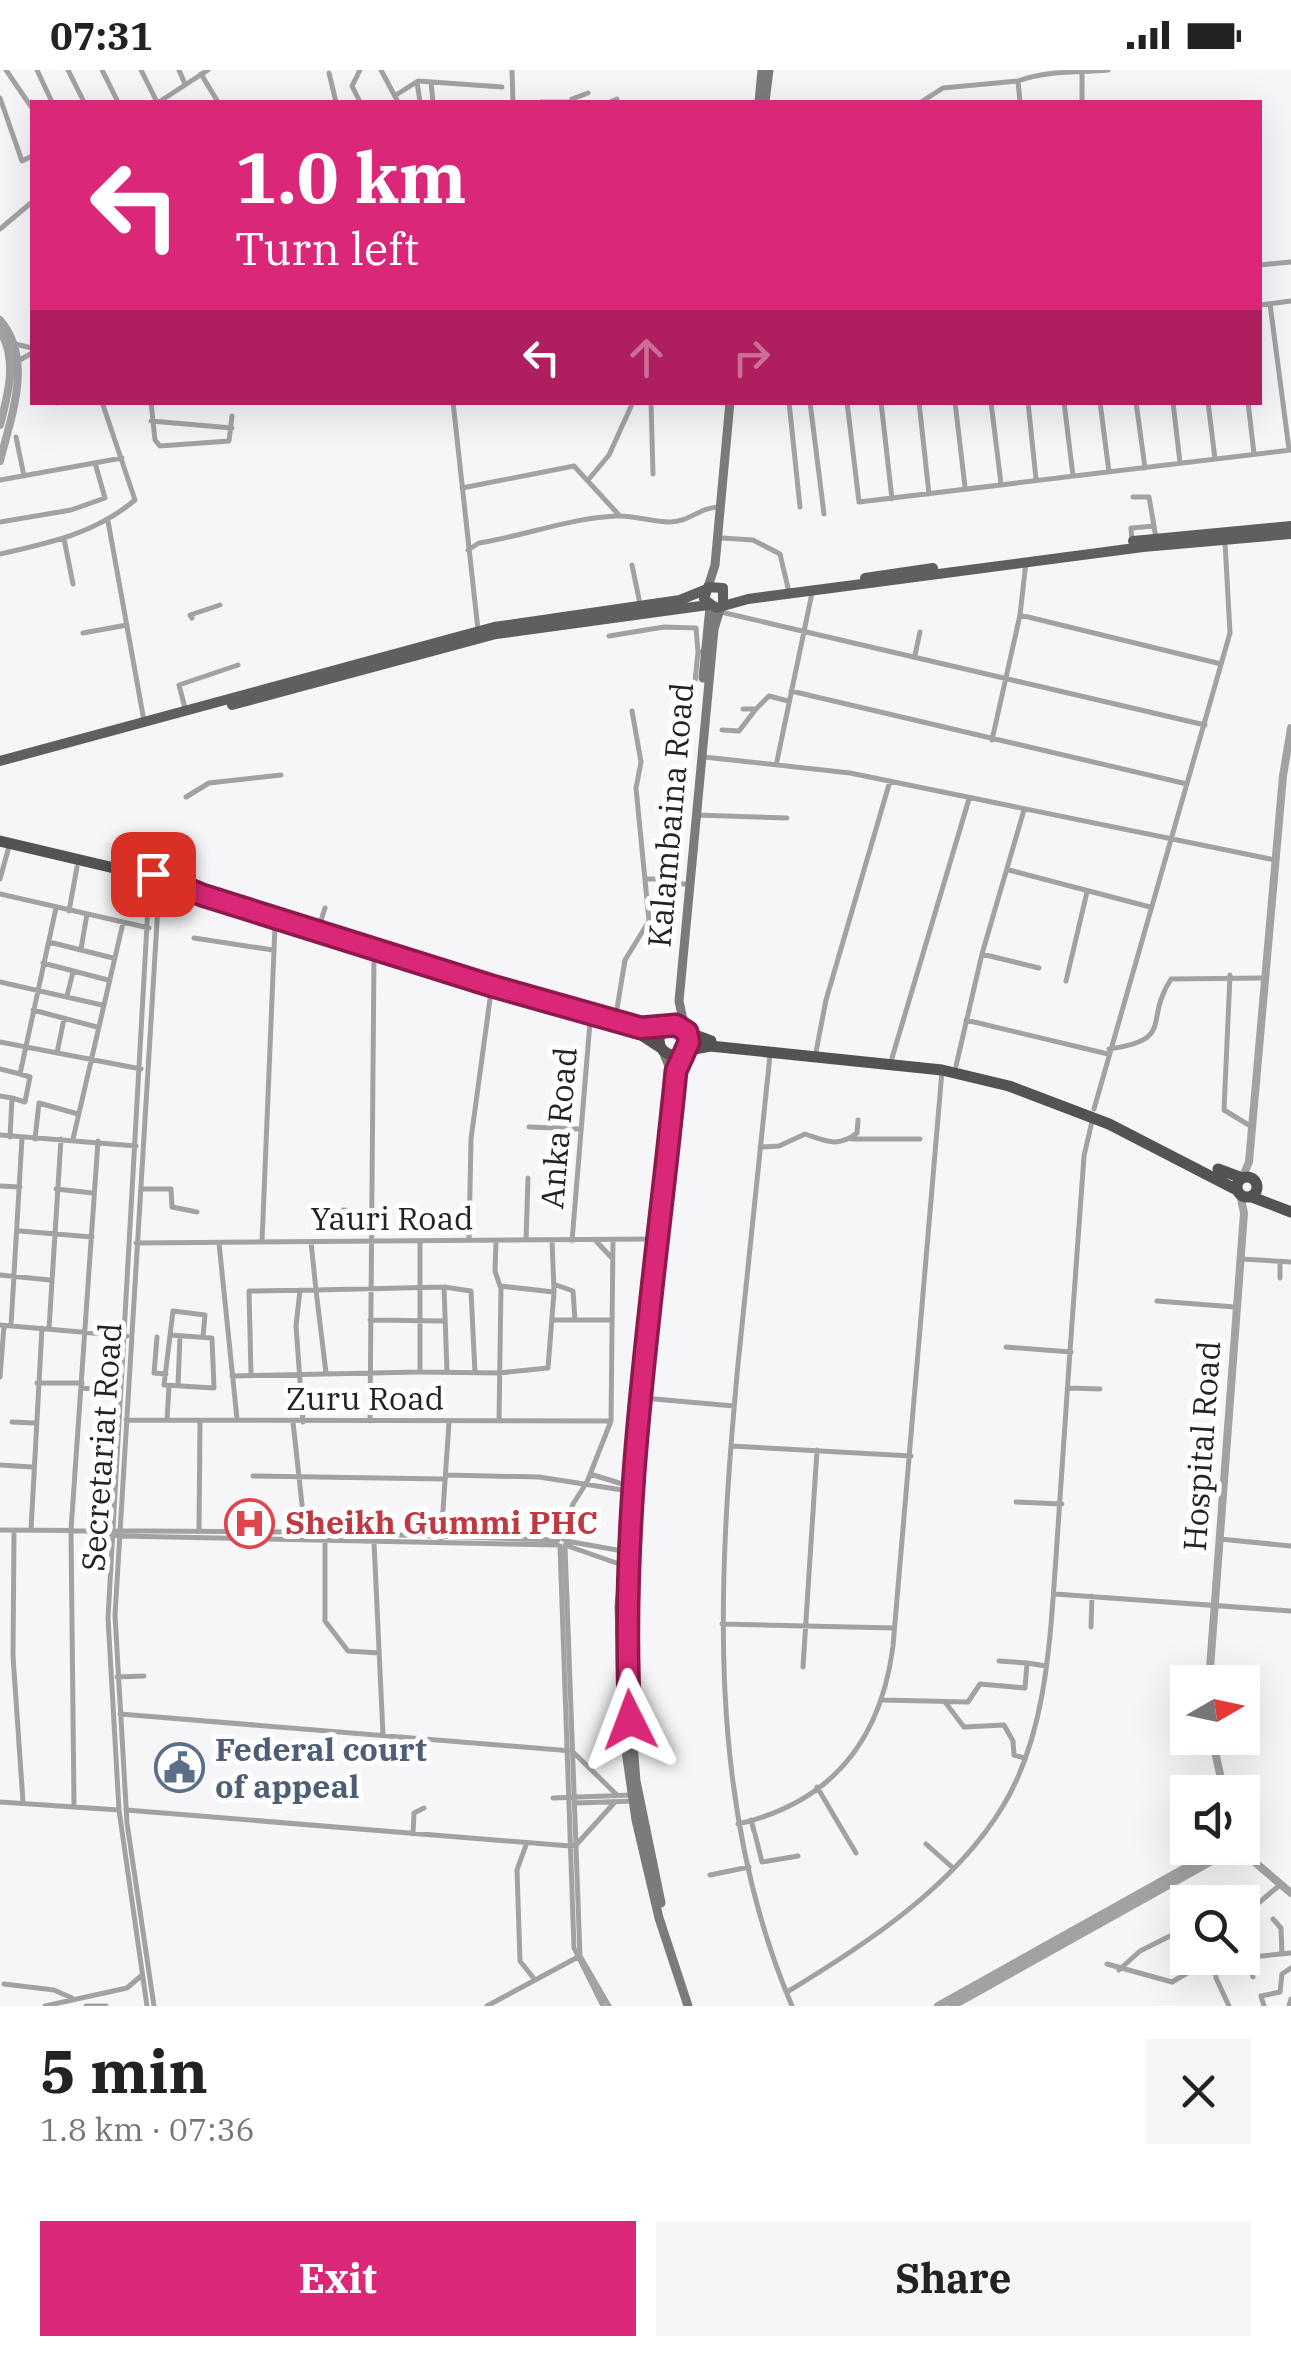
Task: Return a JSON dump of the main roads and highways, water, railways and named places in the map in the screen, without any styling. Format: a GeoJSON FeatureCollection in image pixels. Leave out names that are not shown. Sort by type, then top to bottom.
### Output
{"type":"FeatureCollection","features":[{"type":"Feature","properties":{"kind":"highway"},"geometry":{"type":"LineString","coordinates":[[3,847],[154,885],[641,1035],[673,1055],[710,1046],[942,1070],[1093,1113]]}},
{"type":"Feature","properties":{"kind":"highway"},"geometry":{"type":"LineString","coordinates":[[3,847],[318,930],[647,1030],[666,1027],[708,1041],[956,1066],[1024,1084],[1291,1204]]}},
{"type":"Feature","properties":{"kind":"highway"},"geometry":{"type":"LineString","coordinates":[[662,1048],[660,1035],[666,1027]]}},
{"type":"Feature","properties":{"kind":"highway"},"geometry":{"type":"LineString","coordinates":[[683,1052],[686,1031]]}},
{"type":"Feature","properties":{"kind":"highway"},"geometry":{"type":"LineString","coordinates":[[1245,1183],[1291,1212]]}},
{"type":"Feature","properties":{"kind":"main road"},"geometry":{"type":"LineString","coordinates":[[762,100],[766,70]]}},
{"type":"Feature","properties":{"kind":"main road"},"geometry":{"type":"LineString","coordinates":[[666,1027],[674,1010],[702,652],[716,607],[715,565],[730,405]]}},
{"type":"Feature","properties":{"kind":"main road"},"geometry":{"type":"LineString","coordinates":[[716,607],[730,405]]}},
{"type":"Feature","properties":{"kind":"main road"},"geometry":{"type":"LineString","coordinates":[[0,762],[478,630],[680,600],[715,588],[736,595],[1132,542],[1155,532],[1291,526]]}},
{"type":"Feature","properties":{"kind":"main road"},"geometry":{"type":"LineString","coordinates":[[0,762],[496,634],[1026,562],[1291,534]]}},
{"type":"Feature","properties":{"kind":"main road","name":"Kalambaina Road"},"geometry":{"type":"LineString","coordinates":[[686,1031],[679,1001],[716,607]]}},
{"type":"Feature","properties":{"kind":"main road"},"geometry":{"type":"LineString","coordinates":[[662,1048],[668,1066],[623,1550],[621,1681],[632,1798],[649,1881],[690,2006]]}},
{"type":"Feature","properties":{"kind":"main road"},"geometry":{"type":"LineString","coordinates":[[683,1052],[676,1071],[626,1612],[630,1734],[649,1856],[690,2006]]}},
{"type":"Feature","properties":{"kind":"place","name":"Sheikh Gummi PHC"},"geometry":{"type":"Point","coordinates":[250,1523]}},
{"type":"Feature","properties":{"kind":"place","name":"Federal court of appeal"},"geometry":{"type":"Point","coordinates":[180,1768]}}]}
